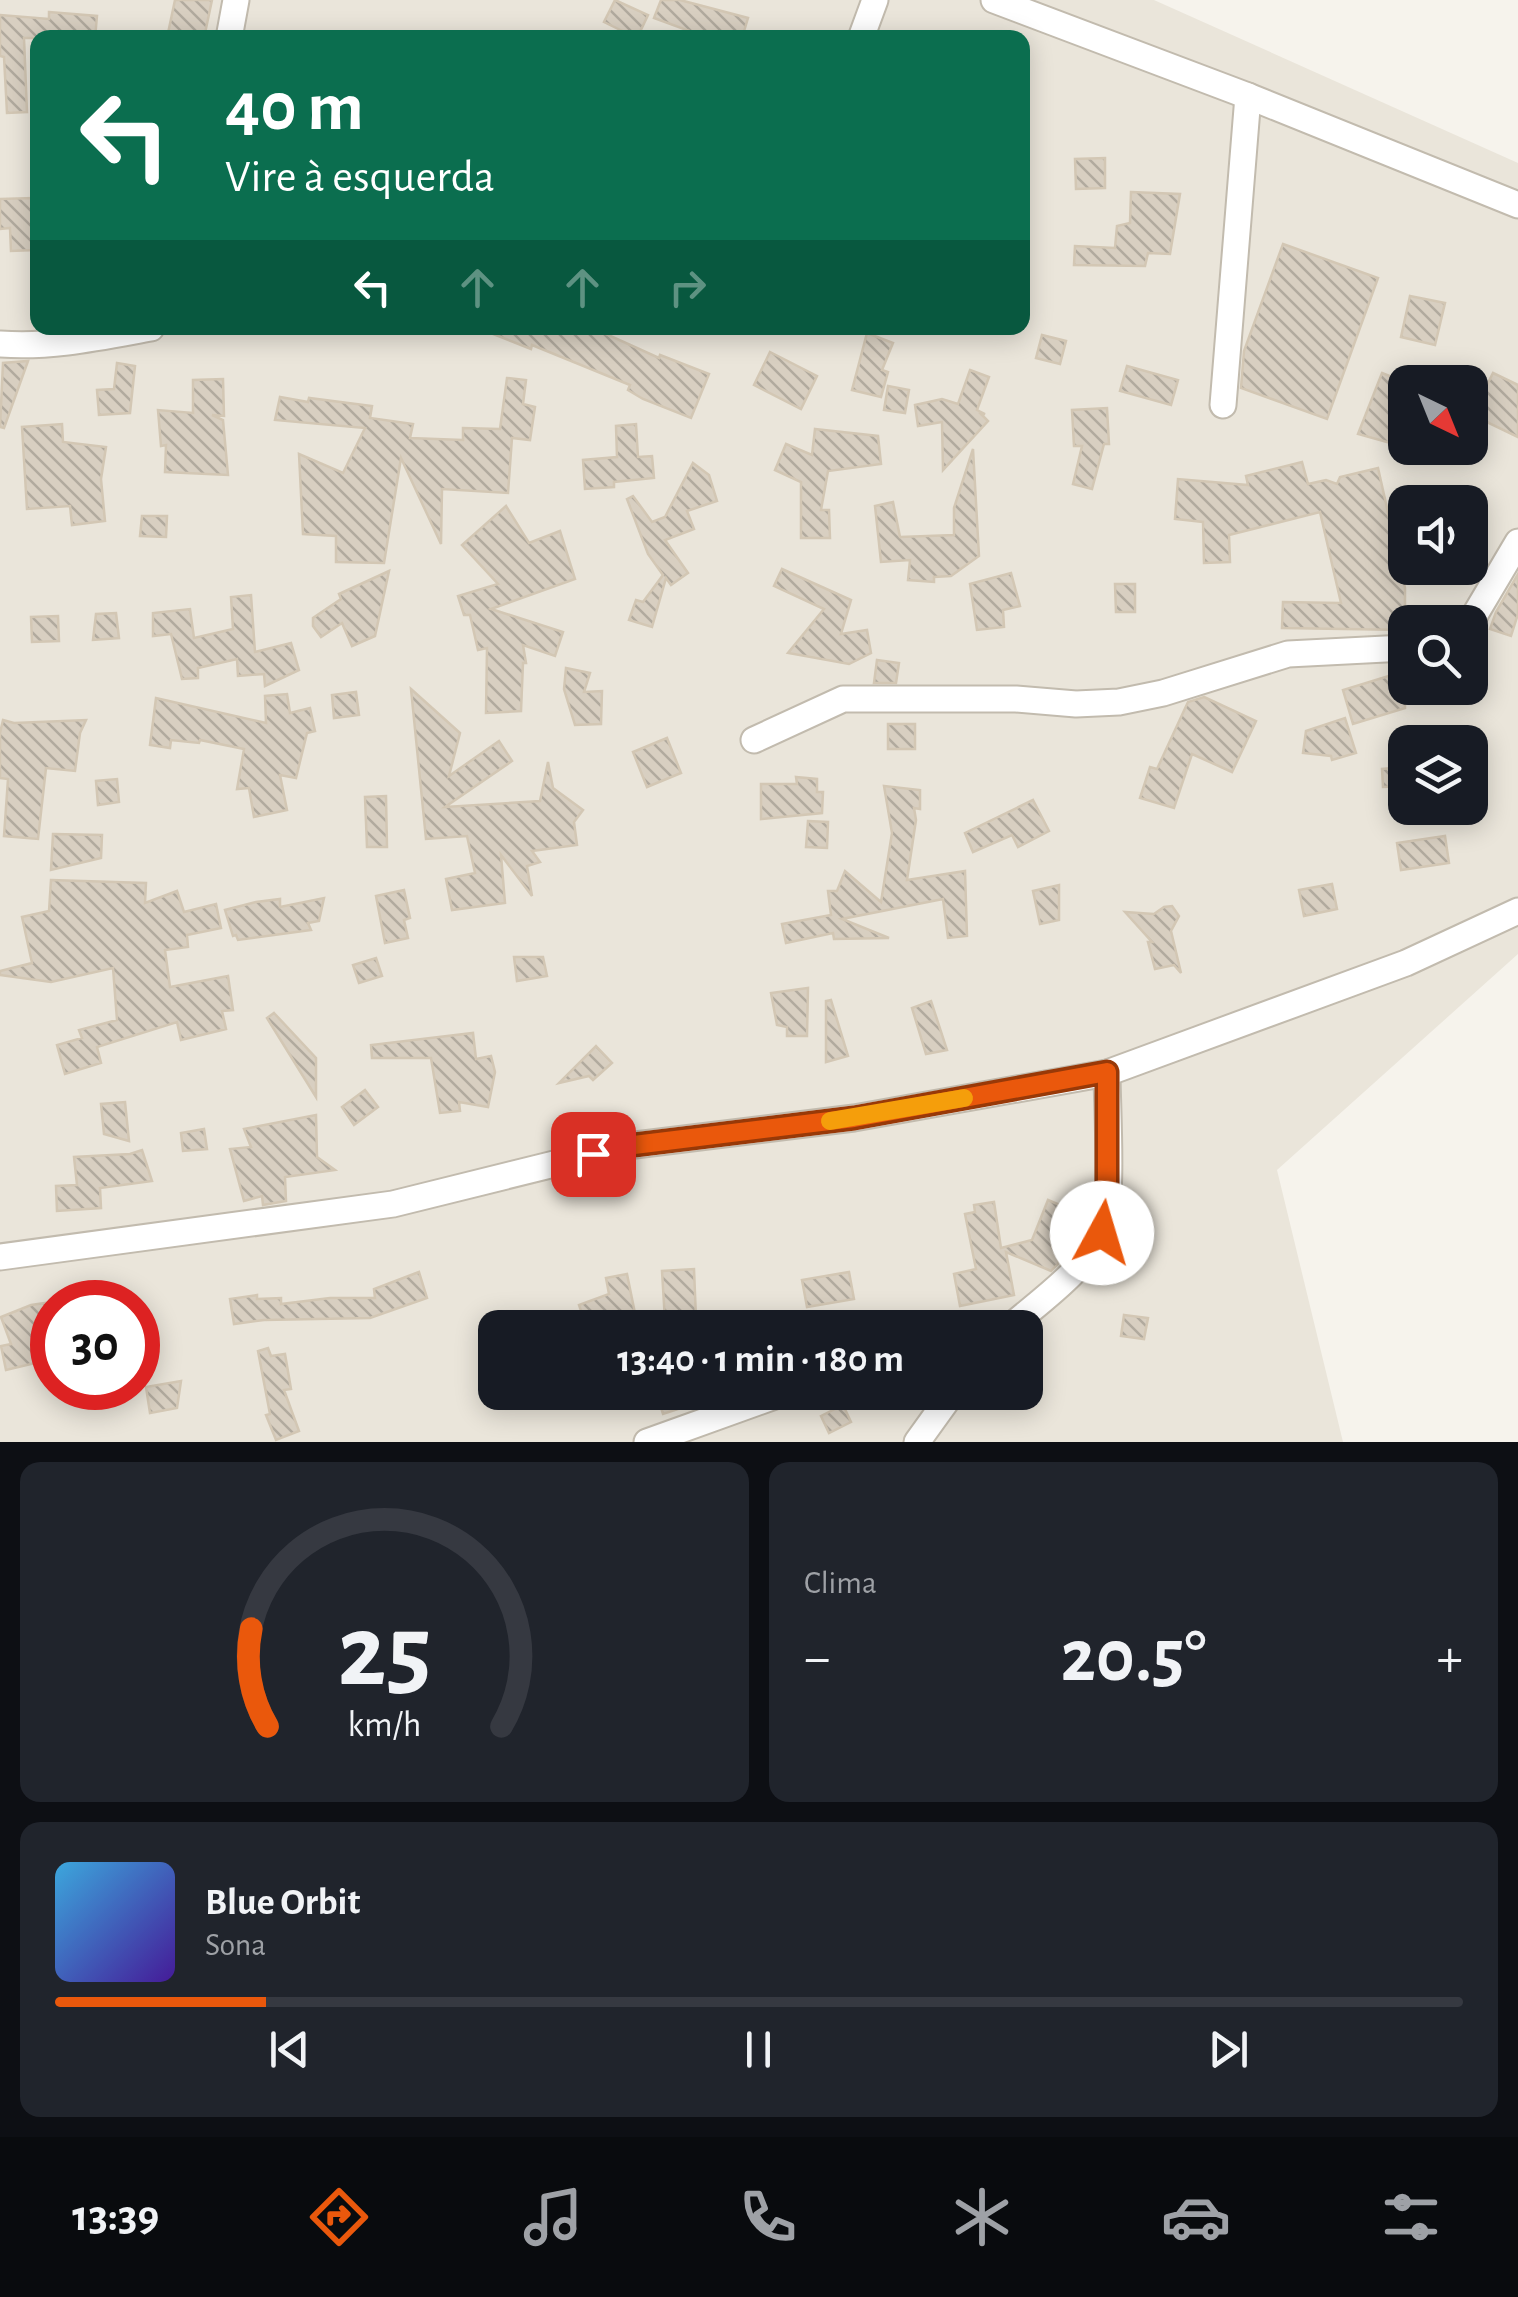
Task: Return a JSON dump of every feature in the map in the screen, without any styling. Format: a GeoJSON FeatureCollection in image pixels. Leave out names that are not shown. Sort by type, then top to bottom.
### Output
{"type":"FeatureCollection","features":[{"type":"Feature","properties":{"kind":"street"},"geometry":{"type":"LineString","coordinates":[[230,30],[236,0]]}},
{"type":"Feature","properties":{"kind":"street"},"geometry":{"type":"LineString","coordinates":[[864,30],[875,0]]}},
{"type":"Feature","properties":{"kind":"street"},"geometry":{"type":"LineString","coordinates":[[994,0],[1248,96],[1518,205]]}},
{"type":"Feature","properties":{"kind":"street"},"geometry":{"type":"LineString","coordinates":[[1224,405],[1248,96]]}},
{"type":"Feature","properties":{"kind":"street"},"geometry":{"type":"LineString","coordinates":[[0,344],[77,342],[114,335]]}},
{"type":"Feature","properties":{"kind":"street"},"geometry":{"type":"LineString","coordinates":[[1481,605],[1518,542]]}},
{"type":"Feature","properties":{"kind":"street"},"geometry":{"type":"LineString","coordinates":[[754,740],[843,700],[1016,698],[1076,704],[1119,702],[1162,694],[1288,654],[1388,649]]}},
{"type":"Feature","properties":{"kind":"street"},"geometry":{"type":"LineString","coordinates":[[0,1257],[393,1204],[626,1146],[854,1118],[1107,1072],[1406,964],[1518,911]]}},
{"type":"Feature","properties":{"kind":"street"},"geometry":{"type":"LineString","coordinates":[[1029,1310],[1079,1266],[1102,1233],[1107,1206],[1107,1072]]}},
{"type":"Feature","properties":{"kind":"street"},"geometry":{"type":"LineString","coordinates":[[647,1442],[736,1410]]}},
{"type":"Feature","properties":{"kind":"street"},"geometry":{"type":"LineString","coordinates":[[917,1442],[941,1410]]}},
{"type":"Feature","properties":{"kind":"shaded area"},"geometry":{"type":"Polygon","coordinates":[[[0,0],[1154,0],[1518,163],[1518,954],[1277,1170],[1343,1442],[0,1442],[0,0]]]}},
{"type":"Feature","properties":{"kind":"building"},"geometry":{"type":"Polygon","coordinates":[[[175,0],[212,0],[206,30],[169,30],[175,0]]]}},
{"type":"Feature","properties":{"kind":"building"},"geometry":{"type":"Polygon","coordinates":[[[615,0],[648,15],[641,30],[620,30],[604,22],[615,0]]]}},
{"type":"Feature","properties":{"kind":"building"},"geometry":{"type":"Polygon","coordinates":[[[661,0],[680,0],[748,18],[744,30],[687,30],[654,18],[661,0]]]}},
{"type":"Feature","properties":{"kind":"building"},"geometry":{"type":"Polygon","coordinates":[[[49,12],[97,16],[96,30],[30,30],[30,38],[24,38],[27,112],[7,113],[0,15],[49,19],[49,12]]]}},
{"type":"Feature","properties":{"kind":"building"},"geometry":{"type":"Polygon","coordinates":[[[1105,158],[1105,188],[1076,189],[1075,159],[1105,158]]]}},
{"type":"Feature","properties":{"kind":"building"},"geometry":{"type":"Polygon","coordinates":[[[1131,192],[1180,194],[1170,254],[1148,253],[1145,266],[1074,265],[1075,246],[1115,248],[1117,226],[1130,223],[1131,192]]]}},
{"type":"Feature","properties":{"kind":"building"},"geometry":{"type":"Polygon","coordinates":[[[30,198],[30,250],[11,251],[10,228],[0,229],[0,199],[30,198]]]}},
{"type":"Feature","properties":{"kind":"building"},"geometry":{"type":"Polygon","coordinates":[[[1283,244],[1378,278],[1327,419],[1241,388],[1244,351],[1283,244]]]}},
{"type":"Feature","properties":{"kind":"building"},"geometry":{"type":"Polygon","coordinates":[[[1410,296],[1445,303],[1435,345],[1401,337],[1410,296]]]}},
{"type":"Feature","properties":{"kind":"building"},"geometry":{"type":"Polygon","coordinates":[[[496,335],[608,335],[659,358],[660,355],[709,374],[691,418],[643,399],[628,390],[630,385],[532,345],[531,349],[496,335]]]}},
{"type":"Feature","properties":{"kind":"building"},"geometry":{"type":"Polygon","coordinates":[[[866,335],[893,343],[882,370],[888,372],[881,397],[852,390],[866,335]]]}},
{"type":"Feature","properties":{"kind":"building"},"geometry":{"type":"Polygon","coordinates":[[[1042,335],[1066,341],[1060,364],[1036,358],[1042,335]]]}},
{"type":"Feature","properties":{"kind":"building"},"geometry":{"type":"Polygon","coordinates":[[[770,352],[817,376],[801,409],[754,385],[770,352]]]}},
{"type":"Feature","properties":{"kind":"building"},"geometry":{"type":"Polygon","coordinates":[[[28,361],[4,428],[0,427],[3,363],[28,361]]]}},
{"type":"Feature","properties":{"kind":"building"},"geometry":{"type":"Polygon","coordinates":[[[117,363],[135,366],[130,413],[99,415],[97,390],[114,389],[117,363]]]}},
{"type":"Feature","properties":{"kind":"building"},"geometry":{"type":"Polygon","coordinates":[[[1127,366],[1178,380],[1171,405],[1120,391],[1127,366]]]}},
{"type":"Feature","properties":{"kind":"building"},"geometry":{"type":"Polygon","coordinates":[[[970,370],[989,377],[977,410],[988,421],[943,470],[942,422],[918,426],[915,405],[942,399],[958,404],[970,370]]]}},
{"type":"Feature","properties":{"kind":"building"},"geometry":{"type":"Polygon","coordinates":[[[1382,373],[1388,375],[1388,442],[1358,434],[1382,373]]]}},
{"type":"Feature","properties":{"kind":"building"},"geometry":{"type":"Polygon","coordinates":[[[1493,373],[1518,385],[1518,437],[1488,423],[1488,383],[1493,373]]]}},
{"type":"Feature","properties":{"kind":"building"},"geometry":{"type":"Polygon","coordinates":[[[507,378],[526,380],[523,404],[535,407],[530,440],[512,438],[508,493],[442,489],[441,544],[401,458],[384,563],[336,562],[336,536],[303,534],[299,454],[343,473],[365,428],[275,420],[280,397],[372,406],[370,418],[413,424],[410,438],[463,440],[463,428],[500,429],[507,378]]]}},
{"type":"Feature","properties":{"kind":"building"},"geometry":{"type":"Polygon","coordinates":[[[223,379],[224,416],[212,415],[223,420],[228,475],[165,472],[166,445],[161,446],[158,410],[193,413],[193,380],[223,379]]]}},
{"type":"Feature","properties":{"kind":"building"},"geometry":{"type":"Polygon","coordinates":[[[888,386],[909,390],[905,413],[884,410],[888,386]]]}},
{"type":"Feature","properties":{"kind":"building"},"geometry":{"type":"Polygon","coordinates":[[[1107,408],[1109,444],[1104,444],[1092,489],[1073,484],[1082,446],[1074,446],[1072,410],[1107,408]]]}},
{"type":"Feature","properties":{"kind":"building"},"geometry":{"type":"Polygon","coordinates":[[[62,424],[63,442],[106,447],[101,479],[105,521],[72,525],[70,506],[27,509],[22,427],[62,424]]]}},
{"type":"Feature","properties":{"kind":"building"},"geometry":{"type":"Polygon","coordinates":[[[636,424],[638,457],[652,456],[654,478],[585,489],[583,460],[617,457],[616,426],[636,424]]]}},
{"type":"Feature","properties":{"kind":"building"},"geometry":{"type":"Polygon","coordinates":[[[815,429],[878,436],[881,464],[828,471],[821,510],[829,510],[830,538],[801,538],[801,482],[775,470],[786,444],[812,455],[815,429]]]}},
{"type":"Feature","properties":{"kind":"building"},"geometry":{"type":"Polygon","coordinates":[[[973,449],[979,556],[951,576],[934,577],[934,582],[908,580],[910,560],[881,562],[875,506],[893,502],[900,537],[954,535],[954,508],[973,449]]]}},
{"type":"Feature","properties":{"kind":"building"},"geometry":{"type":"Polygon","coordinates":[[[1302,462],[1308,484],[1326,480],[1337,484],[1340,477],[1378,468],[1388,512],[1388,585],[1405,588],[1405,605],[1388,605],[1388,630],[1282,628],[1283,602],[1341,603],[1320,512],[1229,535],[1230,562],[1204,563],[1203,522],[1175,519],[1178,479],[1248,485],[1246,476],[1302,462]]]}},
{"type":"Feature","properties":{"kind":"building"},"geometry":{"type":"Polygon","coordinates":[[[693,463],[709,475],[717,501],[687,511],[694,529],[665,540],[688,573],[671,585],[666,578],[652,627],[629,620],[636,600],[643,602],[663,575],[648,554],[627,499],[633,496],[652,522],[665,517],[693,463]]]}},
{"type":"Feature","properties":{"kind":"building"},"geometry":{"type":"Polygon","coordinates":[[[506,506],[529,543],[560,531],[575,579],[491,609],[563,632],[555,656],[523,645],[526,663],[521,711],[486,713],[487,648],[478,650],[470,615],[464,615],[458,596],[498,584],[462,545],[506,506]]]}},
{"type":"Feature","properties":{"kind":"building"},"geometry":{"type":"Polygon","coordinates":[[[142,516],[167,516],[166,537],[140,536],[142,516]]]}},
{"type":"Feature","properties":{"kind":"building"},"geometry":{"type":"Polygon","coordinates":[[[782,569],[851,600],[841,634],[867,630],[871,653],[849,664],[788,653],[824,609],[774,586],[782,569]]]}},
{"type":"Feature","properties":{"kind":"building"},"geometry":{"type":"Polygon","coordinates":[[[389,571],[375,636],[352,646],[342,623],[321,637],[313,626],[313,618],[341,599],[339,594],[389,571]]]}},
{"type":"Feature","properties":{"kind":"building"},"geometry":{"type":"Polygon","coordinates":[[[1011,573],[1020,606],[1003,610],[1004,627],[977,630],[970,584],[1011,573]]]}},
{"type":"Feature","properties":{"kind":"building"},"geometry":{"type":"Polygon","coordinates":[[[1518,574],[1518,614],[1511,636],[1490,629],[1518,574]]]}},
{"type":"Feature","properties":{"kind":"building"},"geometry":{"type":"Polygon","coordinates":[[[1115,584],[1135,584],[1135,612],[1116,612],[1115,584]]]}},
{"type":"Feature","properties":{"kind":"building"},"geometry":{"type":"Polygon","coordinates":[[[251,595],[255,652],[291,643],[299,670],[265,686],[264,674],[238,676],[237,659],[198,668],[198,678],[182,679],[171,634],[153,636],[153,613],[190,609],[194,638],[233,629],[231,597],[251,595]]]}},
{"type":"Feature","properties":{"kind":"building"},"geometry":{"type":"Polygon","coordinates":[[[116,613],[119,638],[93,640],[96,614],[116,613]]]}},
{"type":"Feature","properties":{"kind":"building"},"geometry":{"type":"Polygon","coordinates":[[[58,616],[59,641],[32,642],[31,617],[58,616]]]}},
{"type":"Feature","properties":{"kind":"building"},"geometry":{"type":"Polygon","coordinates":[[[877,660],[899,663],[896,683],[874,683],[877,660]]]}},
{"type":"Feature","properties":{"kind":"building"},"geometry":{"type":"Polygon","coordinates":[[[566,668],[590,673],[584,692],[602,691],[601,724],[575,725],[564,689],[566,668]]]}},
{"type":"Feature","properties":{"kind":"building"},"geometry":{"type":"Polygon","coordinates":[[[1388,676],[1388,705],[1405,708],[1353,724],[1343,690],[1388,676]]]}},
{"type":"Feature","properties":{"kind":"building"},"geometry":{"type":"Polygon","coordinates":[[[411,689],[460,733],[449,776],[499,741],[512,761],[445,807],[540,801],[548,762],[553,788],[583,810],[574,822],[577,845],[532,851],[540,862],[527,866],[532,896],[501,855],[505,903],[452,910],[446,879],[475,873],[467,836],[426,839],[411,689]]]}},
{"type":"Feature","properties":{"kind":"building"},"geometry":{"type":"Polygon","coordinates":[[[356,692],[359,715],[334,718],[332,695],[356,692]]]}},
{"type":"Feature","properties":{"kind":"building"},"geometry":{"type":"Polygon","coordinates":[[[287,694],[290,713],[310,708],[315,731],[307,733],[296,778],[280,775],[287,810],[254,817],[249,788],[237,789],[244,749],[200,740],[171,740],[170,748],[150,745],[156,698],[266,723],[265,696],[287,694]]]}},
{"type":"Feature","properties":{"kind":"building"},"geometry":{"type":"Polygon","coordinates":[[[1204,697],[1256,721],[1232,772],[1192,754],[1174,808],[1140,798],[1150,767],[1157,769],[1188,702],[1204,697]]]}},
{"type":"Feature","properties":{"kind":"building"},"geometry":{"type":"Polygon","coordinates":[[[1345,718],[1356,753],[1332,760],[1331,756],[1303,753],[1306,731],[1345,718]]]}},
{"type":"Feature","properties":{"kind":"building"},"geometry":{"type":"Polygon","coordinates":[[[3,720],[86,720],[80,733],[75,771],[46,768],[38,839],[4,836],[8,779],[0,778],[3,720]]]}},
{"type":"Feature","properties":{"kind":"building"},"geometry":{"type":"Polygon","coordinates":[[[888,724],[915,724],[915,749],[888,749],[888,724]]]}},
{"type":"Feature","properties":{"kind":"building"},"geometry":{"type":"Polygon","coordinates":[[[667,738],[681,773],[647,787],[633,752],[667,738]]]}},
{"type":"Feature","properties":{"kind":"building"},"geometry":{"type":"Polygon","coordinates":[[[1388,768],[1388,787],[1383,787],[1382,769],[1388,768]]]}},
{"type":"Feature","properties":{"kind":"building"},"geometry":{"type":"Polygon","coordinates":[[[796,777],[817,779],[817,792],[823,792],[822,813],[761,819],[761,784],[797,784],[796,777]]]}},
{"type":"Feature","properties":{"kind":"building"},"geometry":{"type":"Polygon","coordinates":[[[117,779],[119,802],[98,805],[96,781],[117,779]]]}},
{"type":"Feature","properties":{"kind":"building"},"geometry":{"type":"Polygon","coordinates":[[[884,786],[920,790],[920,809],[914,808],[916,820],[907,880],[965,871],[967,936],[948,938],[943,899],[842,919],[889,938],[834,939],[833,933],[786,943],[782,924],[831,915],[828,891],[837,891],[845,871],[881,902],[892,833],[884,786]]]}},
{"type":"Feature","properties":{"kind":"building"},"geometry":{"type":"Polygon","coordinates":[[[386,796],[387,847],[367,847],[365,797],[386,796]]]}},
{"type":"Feature","properties":{"kind":"building"},"geometry":{"type":"Polygon","coordinates":[[[1033,800],[1049,831],[1018,847],[1012,835],[973,852],[965,833],[1033,800]]]}},
{"type":"Feature","properties":{"kind":"building"},"geometry":{"type":"Polygon","coordinates":[[[808,821],[828,822],[827,848],[806,847],[808,821]]]}},
{"type":"Feature","properties":{"kind":"building"},"geometry":{"type":"Polygon","coordinates":[[[53,834],[102,835],[101,858],[51,870],[53,834]]]}},
{"type":"Feature","properties":{"kind":"building"},"geometry":{"type":"Polygon","coordinates":[[[1445,836],[1449,863],[1401,870],[1397,843],[1445,836]]]}},
{"type":"Feature","properties":{"kind":"building"},"geometry":{"type":"Polygon","coordinates":[[[51,880],[146,883],[145,903],[177,891],[184,912],[216,904],[221,928],[187,935],[188,947],[165,950],[170,987],[228,976],[233,1010],[222,1011],[226,1029],[181,1040],[177,1022],[97,1047],[101,1063],[65,1074],[57,1045],[82,1038],[79,1030],[117,1020],[113,968],[51,982],[0,975],[0,971],[32,963],[22,917],[49,911],[51,880]]]}},
{"type":"Feature","properties":{"kind":"building"},"geometry":{"type":"Polygon","coordinates":[[[1332,884],[1337,909],[1304,916],[1299,890],[1332,884]]]}},
{"type":"Feature","properties":{"kind":"building"},"geometry":{"type":"Polygon","coordinates":[[[1059,885],[1059,920],[1040,924],[1033,891],[1059,885]]]}},
{"type":"Feature","properties":{"kind":"building"},"geometry":{"type":"Polygon","coordinates":[[[404,890],[410,918],[404,920],[408,938],[385,943],[376,896],[404,890]]]}},
{"type":"Feature","properties":{"kind":"building"},"geometry":{"type":"Polygon","coordinates":[[[324,898],[319,921],[308,923],[311,930],[238,940],[225,910],[280,899],[280,907],[324,898]]]}},
{"type":"Feature","properties":{"kind":"building"},"geometry":{"type":"Polygon","coordinates":[[[1172,906],[1179,916],[1171,931],[1181,973],[1174,965],[1155,969],[1148,942],[1152,942],[1125,912],[1154,914],[1172,906]]]}},
{"type":"Feature","properties":{"kind":"building"},"geometry":{"type":"Polygon","coordinates":[[[514,957],[543,957],[547,976],[517,981],[514,957]]]}},
{"type":"Feature","properties":{"kind":"building"},"geometry":{"type":"Polygon","coordinates":[[[376,958],[382,976],[359,983],[353,965],[376,958]]]}},
{"type":"Feature","properties":{"kind":"building"},"geometry":{"type":"Polygon","coordinates":[[[808,988],[807,1036],[787,1036],[787,1027],[777,1025],[771,993],[808,988]]]}},
{"type":"Feature","properties":{"kind":"building"},"geometry":{"type":"Polygon","coordinates":[[[831,1000],[848,1056],[826,1062],[826,1001],[831,1000]]]}},
{"type":"Feature","properties":{"kind":"building"},"geometry":{"type":"Polygon","coordinates":[[[931,1001],[947,1050],[926,1054],[912,1008],[931,1001]]]}},
{"type":"Feature","properties":{"kind":"building"},"geometry":{"type":"Polygon","coordinates":[[[274,1013],[316,1058],[316,1097],[267,1018],[274,1013]]]}},
{"type":"Feature","properties":{"kind":"building"},"geometry":{"type":"Polygon","coordinates":[[[473,1033],[476,1059],[491,1056],[495,1072],[488,1107],[459,1102],[460,1111],[440,1113],[431,1058],[372,1058],[371,1045],[473,1033]]]}},
{"type":"Feature","properties":{"kind":"building"},"geometry":{"type":"Polygon","coordinates":[[[596,1046],[612,1063],[593,1080],[589,1076],[559,1083],[596,1046]]]}},
{"type":"Feature","properties":{"kind":"building"},"geometry":{"type":"Polygon","coordinates":[[[365,1090],[378,1107],[354,1125],[342,1107],[365,1090]]]}},
{"type":"Feature","properties":{"kind":"building"},"geometry":{"type":"Polygon","coordinates":[[[125,1102],[129,1141],[104,1134],[101,1104],[125,1102]]]}},
{"type":"Feature","properties":{"kind":"building"},"geometry":{"type":"Polygon","coordinates":[[[316,1115],[317,1157],[335,1170],[285,1177],[286,1201],[263,1205],[262,1196],[244,1201],[230,1149],[251,1147],[244,1129],[316,1115]]]}},
{"type":"Feature","properties":{"kind":"building"},"geometry":{"type":"Polygon","coordinates":[[[204,1129],[207,1149],[183,1151],[181,1133],[204,1129]]]}},
{"type":"Feature","properties":{"kind":"building"},"geometry":{"type":"Polygon","coordinates":[[[142,1150],[152,1181],[100,1188],[101,1208],[57,1211],[56,1186],[77,1185],[74,1157],[142,1150]]]}},
{"type":"Feature","properties":{"kind":"building"},"geometry":{"type":"Polygon","coordinates":[[[1048,1200],[1067,1208],[1052,1247],[1060,1247],[1058,1264],[1051,1271],[1006,1252],[1014,1295],[960,1306],[954,1274],[976,1269],[965,1214],[975,1212],[974,1205],[994,1202],[1001,1248],[1032,1240],[1048,1200]]]}},
{"type":"Feature","properties":{"kind":"building"},"geometry":{"type":"Polygon","coordinates":[[[694,1269],[696,1310],[664,1310],[662,1271],[694,1269]]]}},
{"type":"Feature","properties":{"kind":"building"},"geometry":{"type":"Polygon","coordinates":[[[419,1272],[427,1298],[370,1318],[234,1324],[230,1299],[257,1295],[257,1299],[281,1298],[281,1304],[375,1298],[374,1289],[419,1272]]]}},
{"type":"Feature","properties":{"kind":"building"},"geometry":{"type":"Polygon","coordinates":[[[849,1272],[854,1299],[807,1307],[802,1280],[849,1272]]]}},
{"type":"Feature","properties":{"kind":"building"},"geometry":{"type":"Polygon","coordinates":[[[627,1274],[634,1310],[581,1310],[579,1305],[609,1294],[606,1278],[627,1274]]]}},
{"type":"Feature","properties":{"kind":"building"},"geometry":{"type":"Polygon","coordinates":[[[30,1305],[30,1364],[6,1370],[1,1346],[11,1344],[1,1317],[30,1305]]]}},
{"type":"Feature","properties":{"kind":"building"},"geometry":{"type":"Polygon","coordinates":[[[1124,1315],[1148,1318],[1144,1339],[1121,1336],[1124,1315]]]}},
{"type":"Feature","properties":{"kind":"building"},"geometry":{"type":"Polygon","coordinates":[[[268,1348],[271,1356],[285,1354],[291,1389],[284,1390],[299,1431],[276,1440],[266,1415],[270,1414],[258,1351],[268,1348]]]}},
{"type":"Feature","properties":{"kind":"building"},"geometry":{"type":"Polygon","coordinates":[[[181,1381],[177,1408],[150,1413],[150,1410],[160,1410],[160,1385],[181,1381]]]}},
{"type":"Feature","properties":{"kind":"building"},"geometry":{"type":"Polygon","coordinates":[[[845,1410],[851,1422],[829,1433],[821,1416],[845,1410]]]}},
{"type":"Feature","properties":{"kind":"slow traffic"},"geometry":{"type":"LineString","coordinates":[[830,1121],[964,1098]]}},
{"type":"Feature","properties":{"kind":"route"},"geometry":{"type":"LineString","coordinates":[[593,1154],[626,1146],[854,1118],[1107,1072],[1107,1206],[1102,1233]]}}]}
